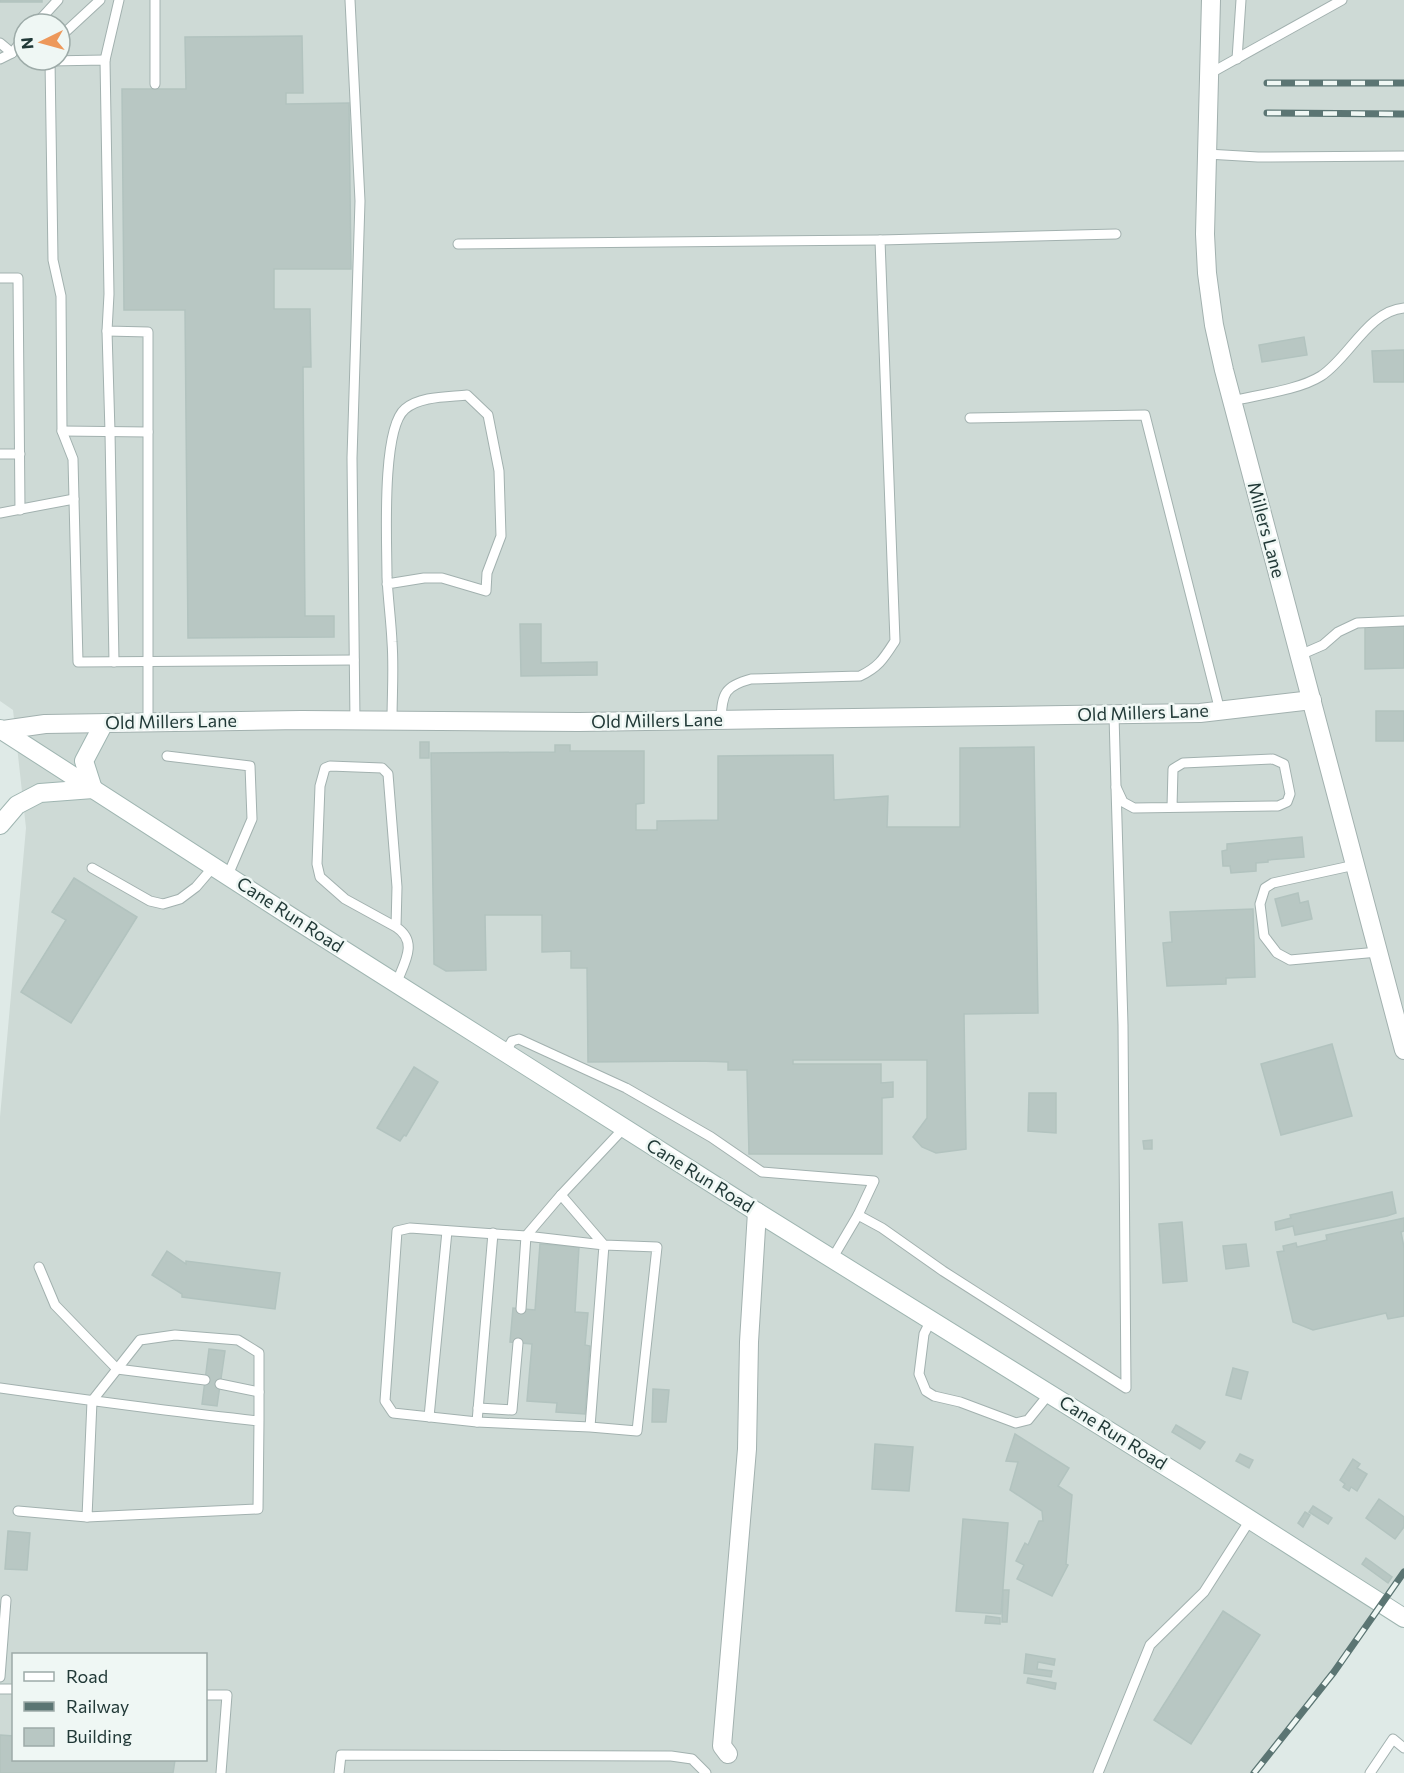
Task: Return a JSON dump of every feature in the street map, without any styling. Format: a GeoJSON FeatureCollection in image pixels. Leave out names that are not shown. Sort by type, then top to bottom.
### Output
{"type":"FeatureCollection","features":[{"type":"Feature","properties":{"kind":"street","name":"Millers Lane"},"geometry":{"type":"LineString","coordinates":[[1211,0],[1207,273],[1214,325],[1232,401],[1404,1050]]}},
{"type":"Feature","properties":{"kind":"street","name":"Old Millers Lane"},"geometry":{"type":"LineString","coordinates":[[1,733],[45,724],[148,722],[721,720],[1200,713],[1312,700]]}},
{"type":"Feature","properties":{"kind":"street"},"geometry":{"type":"LineString","coordinates":[[0,825],[17,805],[40,793],[93,789],[84,761],[104,723]]}},
{"type":"Feature","properties":{"kind":"street","name":"Cane Run Road"},"geometry":{"type":"LineString","coordinates":[[1,733],[1404,1618]]}},
{"type":"Feature","properties":{"kind":"street"},"geometry":{"type":"LineString","coordinates":[[728,1754],[722,1746],[747,1449],[749,1342],[757,1212]]}},
{"type":"Feature","properties":{"kind":"lane"},"geometry":{"type":"LineString","coordinates":[[47,12],[58,0]]}},
{"type":"Feature","properties":{"kind":"lane"},"geometry":{"type":"LineString","coordinates":[[72,26],[100,0]]}},
{"type":"Feature","properties":{"kind":"lane"},"geometry":{"type":"LineString","coordinates":[[114,662],[107,331],[109,294],[105,60],[119,0]]}},
{"type":"Feature","properties":{"kind":"lane"},"geometry":{"type":"LineString","coordinates":[[155,0],[155,84]]}},
{"type":"Feature","properties":{"kind":"lane"},"geometry":{"type":"LineString","coordinates":[[350,0],[360,201],[352,458],[355,721]]}},
{"type":"Feature","properties":{"kind":"lane"},"geometry":{"type":"LineString","coordinates":[[1237,59],[1241,0]]}},
{"type":"Feature","properties":{"kind":"lane"},"geometry":{"type":"LineString","coordinates":[[1209,74],[1342,0]]}},
{"type":"Feature","properties":{"kind":"lane"},"geometry":{"type":"LineString","coordinates":[[0,43],[12,53],[0,59]]}},
{"type":"Feature","properties":{"kind":"lane"},"geometry":{"type":"LineString","coordinates":[[72,60],[105,60]]}},
{"type":"Feature","properties":{"kind":"lane"},"geometry":{"type":"LineString","coordinates":[[50,72],[53,260],[61,296],[62,431],[73,459],[78,662],[354,660]]}},
{"type":"Feature","properties":{"kind":"lane"},"geometry":{"type":"LineString","coordinates":[[1207,154],[1258,157],[1404,156]]}},
{"type":"Feature","properties":{"kind":"lane"},"geometry":{"type":"LineString","coordinates":[[458,244],[880,240],[1116,234]]}},
{"type":"Feature","properties":{"kind":"lane"},"geometry":{"type":"LineString","coordinates":[[721,720],[722,701],[726,691],[737,682],[751,679],[860,676],[881,662],[895,641],[880,240]]}},
{"type":"Feature","properties":{"kind":"lane"},"geometry":{"type":"LineString","coordinates":[[0,278],[18,278],[20,510]]}},
{"type":"Feature","properties":{"kind":"lane"},"geometry":{"type":"LineString","coordinates":[[1232,401],[1290,388],[1319,378],[1340,362],[1365,329],[1396,308],[1404,308]]}},
{"type":"Feature","properties":{"kind":"lane"},"geometry":{"type":"LineString","coordinates":[[107,331],[148,332],[148,722]]}},
{"type":"Feature","properties":{"kind":"lane"},"geometry":{"type":"LineString","coordinates":[[387,584],[423,578],[442,578],[486,591],[487,573],[501,536],[499,471],[488,415],[467,395],[413,404],[403,410],[397,418],[388,465],[387,584],[392,644],[392,721]]}},
{"type":"Feature","properties":{"kind":"lane"},"geometry":{"type":"LineString","coordinates":[[970,418],[1145,415],[1220,711]]}},
{"type":"Feature","properties":{"kind":"lane"},"geometry":{"type":"LineString","coordinates":[[62,431],[148,432]]}},
{"type":"Feature","properties":{"kind":"lane"},"geometry":{"type":"LineString","coordinates":[[0,454],[20,454]]}},
{"type":"Feature","properties":{"kind":"lane"},"geometry":{"type":"LineString","coordinates":[[0,513],[74,498]]}},
{"type":"Feature","properties":{"kind":"lane"},"geometry":{"type":"LineString","coordinates":[[1300,655],[1323,645],[1338,632],[1357,623],[1404,621]]}},
{"type":"Feature","properties":{"kind":"lane"},"geometry":{"type":"LineString","coordinates":[[858,1215],[882,1228],[943,1271],[1126,1388],[1123,1025],[1114,714]]}},
{"type":"Feature","properties":{"kind":"lane"},"geometry":{"type":"LineString","coordinates":[[93,868],[150,901],[163,904],[180,899],[221,871],[252,819],[250,766],[167,756]]}},
{"type":"Feature","properties":{"kind":"lane"},"geometry":{"type":"LineString","coordinates":[[1116,787],[1123,802],[1134,808],[1278,806],[1287,801],[1290,794],[1284,764],[1272,759],[1183,763],[1173,769],[1172,807]]}},
{"type":"Feature","properties":{"kind":"lane"},"geometry":{"type":"LineString","coordinates":[[396,927],[397,887],[388,774],[382,768],[330,766],[324,772],[320,786],[317,864],[320,877],[345,898],[406,933],[409,939],[409,950],[396,984]]}},
{"type":"Feature","properties":{"kind":"lane"},"geometry":{"type":"LineString","coordinates":[[1355,865],[1274,883],[1265,888],[1260,904],[1264,936],[1277,953],[1290,960],[1378,952]]}},
{"type":"Feature","properties":{"kind":"lane"},"geometry":{"type":"LineString","coordinates":[[505,1053],[512,1041],[519,1039],[615,1083],[711,1137],[762,1172],[874,1181],[858,1215],[832,1259]]}},
{"type":"Feature","properties":{"kind":"lane"},"geometry":{"type":"LineString","coordinates":[[521,1309],[526,1236],[624,1128]]}},
{"type":"Feature","properties":{"kind":"lane"},"geometry":{"type":"LineString","coordinates":[[561,1195],[604,1245],[590,1427]]}},
{"type":"Feature","properties":{"kind":"lane"},"geometry":{"type":"LineString","coordinates":[[410,1228],[526,1236],[604,1245],[657,1247],[637,1431],[477,1422],[393,1413],[385,1401],[397,1231],[410,1228]]}},
{"type":"Feature","properties":{"kind":"lane"},"geometry":{"type":"LineString","coordinates":[[429,1417],[447,1231]]}},
{"type":"Feature","properties":{"kind":"lane"},"geometry":{"type":"LineString","coordinates":[[477,1422],[494,1233]]}},
{"type":"Feature","properties":{"kind":"lane"},"geometry":{"type":"LineString","coordinates":[[39,1267],[55,1305],[117,1369],[205,1380]]}},
{"type":"Feature","properties":{"kind":"lane"},"geometry":{"type":"LineString","coordinates":[[932,1320],[924,1334],[919,1374],[926,1391],[934,1396],[960,1402],[1016,1422],[1028,1419],[1049,1394]]}},
{"type":"Feature","properties":{"kind":"lane"},"geometry":{"type":"LineString","coordinates":[[18,1511],[87,1517],[258,1509],[259,1353],[238,1340],[175,1335],[140,1340],[92,1401],[87,1517]]}},
{"type":"Feature","properties":{"kind":"lane"},"geometry":{"type":"LineString","coordinates":[[478,1408],[512,1410],[518,1343]]}},
{"type":"Feature","properties":{"kind":"lane"},"geometry":{"type":"LineString","coordinates":[[220,1384],[259,1392]]}},
{"type":"Feature","properties":{"kind":"lane"},"geometry":{"type":"LineString","coordinates":[[0,1388],[259,1421]]}},
{"type":"Feature","properties":{"kind":"lane"},"geometry":{"type":"LineString","coordinates":[[1098,1773],[1150,1645],[1204,1592],[1250,1520]]}},
{"type":"Feature","properties":{"kind":"lane"},"geometry":{"type":"LineString","coordinates":[[0,1677],[6,1600]]}},
{"type":"Feature","properties":{"kind":"lane"},"geometry":{"type":"LineString","coordinates":[[207,1695],[227,1695],[221,1773]]}},
{"type":"Feature","properties":{"kind":"lane"},"geometry":{"type":"LineString","coordinates":[[1370,1773],[1393,1739],[1404,1748]]}},
{"type":"Feature","properties":{"kind":"lane"},"geometry":{"type":"LineString","coordinates":[[339,1773],[341,1755],[671,1756],[692,1759],[706,1773]]}},
{"type":"Feature","properties":{"kind":"shaded area"},"geometry":{"type":"Polygon","coordinates":[[[0,0],[1404,0],[1404,1572],[1334,1672],[1254,1773],[0,1773],[0,1117],[26,828],[13,710],[0,701],[0,0]]]}},
{"type":"Feature","properties":{"kind":"building"},"geometry":{"type":"Polygon","coordinates":[[[0,0],[42,0],[42,2],[0,2],[0,0]]]}},
{"type":"Feature","properties":{"kind":"building"},"geometry":{"type":"Polygon","coordinates":[[[302,36],[303,93],[286,93],[286,104],[349,103],[351,269],[274,269],[274,309],[310,309],[311,367],[303,367],[305,616],[334,616],[334,637],[188,638],[185,310],[124,310],[122,89],[186,89],[185,37],[302,36]]]}},
{"type":"Feature","properties":{"kind":"building"},"geometry":{"type":"Polygon","coordinates":[[[1304,337],[1307,355],[1262,362],[1259,345],[1304,337]]]}},
{"type":"Feature","properties":{"kind":"building"},"geometry":{"type":"Polygon","coordinates":[[[1404,350],[1404,382],[1374,382],[1372,351],[1404,350]]]}},
{"type":"Feature","properties":{"kind":"building"},"geometry":{"type":"Polygon","coordinates":[[[520,624],[541,624],[541,663],[597,662],[597,675],[521,676],[520,624]]]}},
{"type":"Feature","properties":{"kind":"building"},"geometry":{"type":"Polygon","coordinates":[[[1365,626],[1404,626],[1404,668],[1365,669],[1365,626]]]}},
{"type":"Feature","properties":{"kind":"building"},"geometry":{"type":"Polygon","coordinates":[[[1376,711],[1404,711],[1404,741],[1376,741],[1376,711]]]}},
{"type":"Feature","properties":{"kind":"building"},"geometry":{"type":"Polygon","coordinates":[[[420,742],[429,742],[429,758],[420,758],[420,742]]]}},
{"type":"Feature","properties":{"kind":"building"},"geometry":{"type":"Polygon","coordinates":[[[555,745],[570,745],[570,751],[644,751],[644,803],[636,804],[636,830],[657,830],[657,821],[718,820],[718,756],[833,755],[834,800],[888,796],[887,827],[960,827],[960,748],[1034,747],[1038,1013],[964,1014],[966,1149],[936,1153],[922,1147],[913,1137],[927,1118],[927,1060],[793,1060],[793,1064],[881,1064],[881,1083],[893,1082],[893,1097],[882,1098],[882,1154],[749,1154],[747,1070],[728,1070],[728,1062],[588,1062],[587,968],[571,968],[571,951],[542,952],[542,915],[485,915],[486,970],[446,971],[434,964],[431,753],[555,752],[555,745]]]}},
{"type":"Feature","properties":{"kind":"building"},"geometry":{"type":"Polygon","coordinates":[[[1302,837],[1304,857],[1256,863],[1256,871],[1231,873],[1230,866],[1223,866],[1222,851],[1227,850],[1227,844],[1302,837]]]}},
{"type":"Feature","properties":{"kind":"building"},"geometry":{"type":"Polygon","coordinates":[[[74,878],[137,917],[71,1023],[21,992],[66,920],[52,912],[74,878]]]}},
{"type":"Feature","properties":{"kind":"building"},"geometry":{"type":"Polygon","coordinates":[[[1298,893],[1300,903],[1308,901],[1312,919],[1282,926],[1275,899],[1298,893]]]}},
{"type":"Feature","properties":{"kind":"building"},"geometry":{"type":"Polygon","coordinates":[[[1253,909],[1255,977],[1226,978],[1226,984],[1167,986],[1163,943],[1172,942],[1170,912],[1253,909]]]}},
{"type":"Feature","properties":{"kind":"building"},"geometry":{"type":"Polygon","coordinates":[[[1332,1044],[1352,1116],[1281,1135],[1261,1064],[1332,1044]]]}},
{"type":"Feature","properties":{"kind":"building"},"geometry":{"type":"Polygon","coordinates":[[[414,1067],[438,1082],[406,1136],[404,1135],[400,1141],[377,1128],[414,1067]]]}},
{"type":"Feature","properties":{"kind":"building"},"geometry":{"type":"Polygon","coordinates":[[[1029,1093],[1056,1093],[1056,1133],[1028,1131],[1029,1093]]]}},
{"type":"Feature","properties":{"kind":"building"},"geometry":{"type":"Polygon","coordinates":[[[1152,1140],[1152,1149],[1144,1149],[1143,1141],[1152,1140]]]}},
{"type":"Feature","properties":{"kind":"building"},"geometry":{"type":"Polygon","coordinates":[[[1392,1192],[1396,1213],[1387,1216],[1295,1235],[1293,1226],[1276,1230],[1275,1222],[1291,1218],[1290,1215],[1392,1192]]]}},
{"type":"Feature","properties":{"kind":"building"},"geometry":{"type":"Polygon","coordinates":[[[1404,1218],[1404,1231],[1401,1232],[1404,1247],[1404,1316],[1388,1319],[1386,1313],[1313,1330],[1293,1322],[1277,1252],[1284,1251],[1283,1246],[1296,1243],[1297,1247],[1327,1240],[1326,1235],[1404,1218]]]}},
{"type":"Feature","properties":{"kind":"building"},"geometry":{"type":"Polygon","coordinates":[[[1182,1222],[1187,1281],[1163,1283],[1159,1224],[1182,1222]]]}},
{"type":"Feature","properties":{"kind":"building"},"geometry":{"type":"Polygon","coordinates":[[[540,1244],[579,1247],[575,1312],[588,1313],[585,1345],[590,1346],[585,1414],[556,1412],[557,1403],[527,1401],[532,1344],[510,1342],[513,1308],[535,1310],[540,1244]]]}},
{"type":"Feature","properties":{"kind":"building"},"geometry":{"type":"Polygon","coordinates":[[[1246,1244],[1249,1266],[1226,1269],[1223,1246],[1246,1244]]]}},
{"type":"Feature","properties":{"kind":"building"},"geometry":{"type":"Polygon","coordinates":[[[167,1251],[186,1264],[186,1261],[280,1273],[275,1309],[182,1297],[182,1294],[152,1275],[167,1251]]]}},
{"type":"Feature","properties":{"kind":"building"},"geometry":{"type":"Polygon","coordinates":[[[209,1349],[225,1351],[217,1406],[202,1404],[209,1349]]]}},
{"type":"Feature","properties":{"kind":"building"},"geometry":{"type":"Polygon","coordinates":[[[1233,1368],[1248,1372],[1241,1399],[1226,1395],[1233,1368]]]}},
{"type":"Feature","properties":{"kind":"building"},"geometry":{"type":"Polygon","coordinates":[[[653,1389],[669,1390],[666,1422],[652,1422],[653,1389]]]}},
{"type":"Feature","properties":{"kind":"building"},"geometry":{"type":"Polygon","coordinates":[[[1176,1425],[1205,1442],[1200,1449],[1172,1432],[1176,1425]]]}},
{"type":"Feature","properties":{"kind":"building"},"geometry":{"type":"Polygon","coordinates":[[[1015,1434],[1069,1468],[1058,1486],[1072,1495],[1066,1564],[1068,1565],[1052,1596],[1017,1579],[1024,1565],[1016,1561],[1025,1543],[1028,1545],[1039,1521],[1043,1521],[1042,1511],[1010,1490],[1018,1462],[1006,1461],[1015,1434]]]}},
{"type":"Feature","properties":{"kind":"building"},"geometry":{"type":"Polygon","coordinates":[[[875,1444],[913,1447],[909,1491],[872,1489],[875,1444]]]}},
{"type":"Feature","properties":{"kind":"building"},"geometry":{"type":"Polygon","coordinates":[[[1240,1454],[1253,1460],[1249,1468],[1236,1461],[1240,1454]]]}},
{"type":"Feature","properties":{"kind":"building"},"geometry":{"type":"Polygon","coordinates":[[[1353,1459],[1360,1464],[1357,1468],[1367,1474],[1357,1491],[1351,1487],[1349,1491],[1343,1487],[1345,1484],[1340,1480],[1353,1459]]]}},
{"type":"Feature","properties":{"kind":"building"},"geometry":{"type":"Polygon","coordinates":[[[1379,1499],[1404,1517],[1404,1527],[1395,1539],[1366,1518],[1379,1499]]]}},
{"type":"Feature","properties":{"kind":"building"},"geometry":{"type":"Polygon","coordinates":[[[1313,1506],[1332,1518],[1328,1524],[1309,1512],[1313,1506]]]}},
{"type":"Feature","properties":{"kind":"building"},"geometry":{"type":"Polygon","coordinates":[[[1305,1512],[1310,1515],[1303,1527],[1298,1523],[1305,1512]]]}},
{"type":"Feature","properties":{"kind":"building"},"geometry":{"type":"Polygon","coordinates":[[[963,1519],[1008,1523],[1001,1614],[956,1611],[963,1519]]]}},
{"type":"Feature","properties":{"kind":"building"},"geometry":{"type":"Polygon","coordinates":[[[8,1531],[30,1533],[27,1570],[5,1569],[8,1531]]]}},
{"type":"Feature","properties":{"kind":"building"},"geometry":{"type":"Polygon","coordinates":[[[1366,1558],[1392,1577],[1388,1583],[1362,1564],[1366,1558]]]}},
{"type":"Feature","properties":{"kind":"building"},"geometry":{"type":"Polygon","coordinates":[[[1003,1590],[1009,1590],[1007,1622],[1002,1622],[1003,1590]]]}},
{"type":"Feature","properties":{"kind":"building"},"geometry":{"type":"Polygon","coordinates":[[[1223,1611],[1260,1635],[1191,1744],[1154,1720],[1223,1611]]]}},
{"type":"Feature","properties":{"kind":"building"},"geometry":{"type":"Polygon","coordinates":[[[986,1616],[1000,1618],[1000,1624],[985,1623],[986,1616]]]}},
{"type":"Feature","properties":{"kind":"building"},"geometry":{"type":"Polygon","coordinates":[[[1026,1654],[1055,1659],[1054,1665],[1038,1662],[1037,1669],[1052,1671],[1051,1677],[1024,1673],[1026,1654]]]}},
{"type":"Feature","properties":{"kind":"building"},"geometry":{"type":"Polygon","coordinates":[[[1028,1678],[1056,1683],[1055,1689],[1027,1683],[1028,1678]]]}},
{"type":"Feature","properties":{"kind":"building"},"geometry":{"type":"Polygon","coordinates":[[[0,1735],[12,1736],[12,1761],[175,1761],[173,1773],[0,1773],[0,1735]]]}},
{"type":"Feature","properties":{"kind":"railway"},"geometry":{"type":"LineString","coordinates":[[1267,83],[1404,83]]}},
{"type":"Feature","properties":{"kind":"railway"},"geometry":{"type":"LineString","coordinates":[[1267,113],[1404,114]]}},
{"type":"Feature","properties":{"kind":"railway"},"geometry":{"type":"LineString","coordinates":[[1254,1773],[1334,1672],[1404,1572]]}}]}
